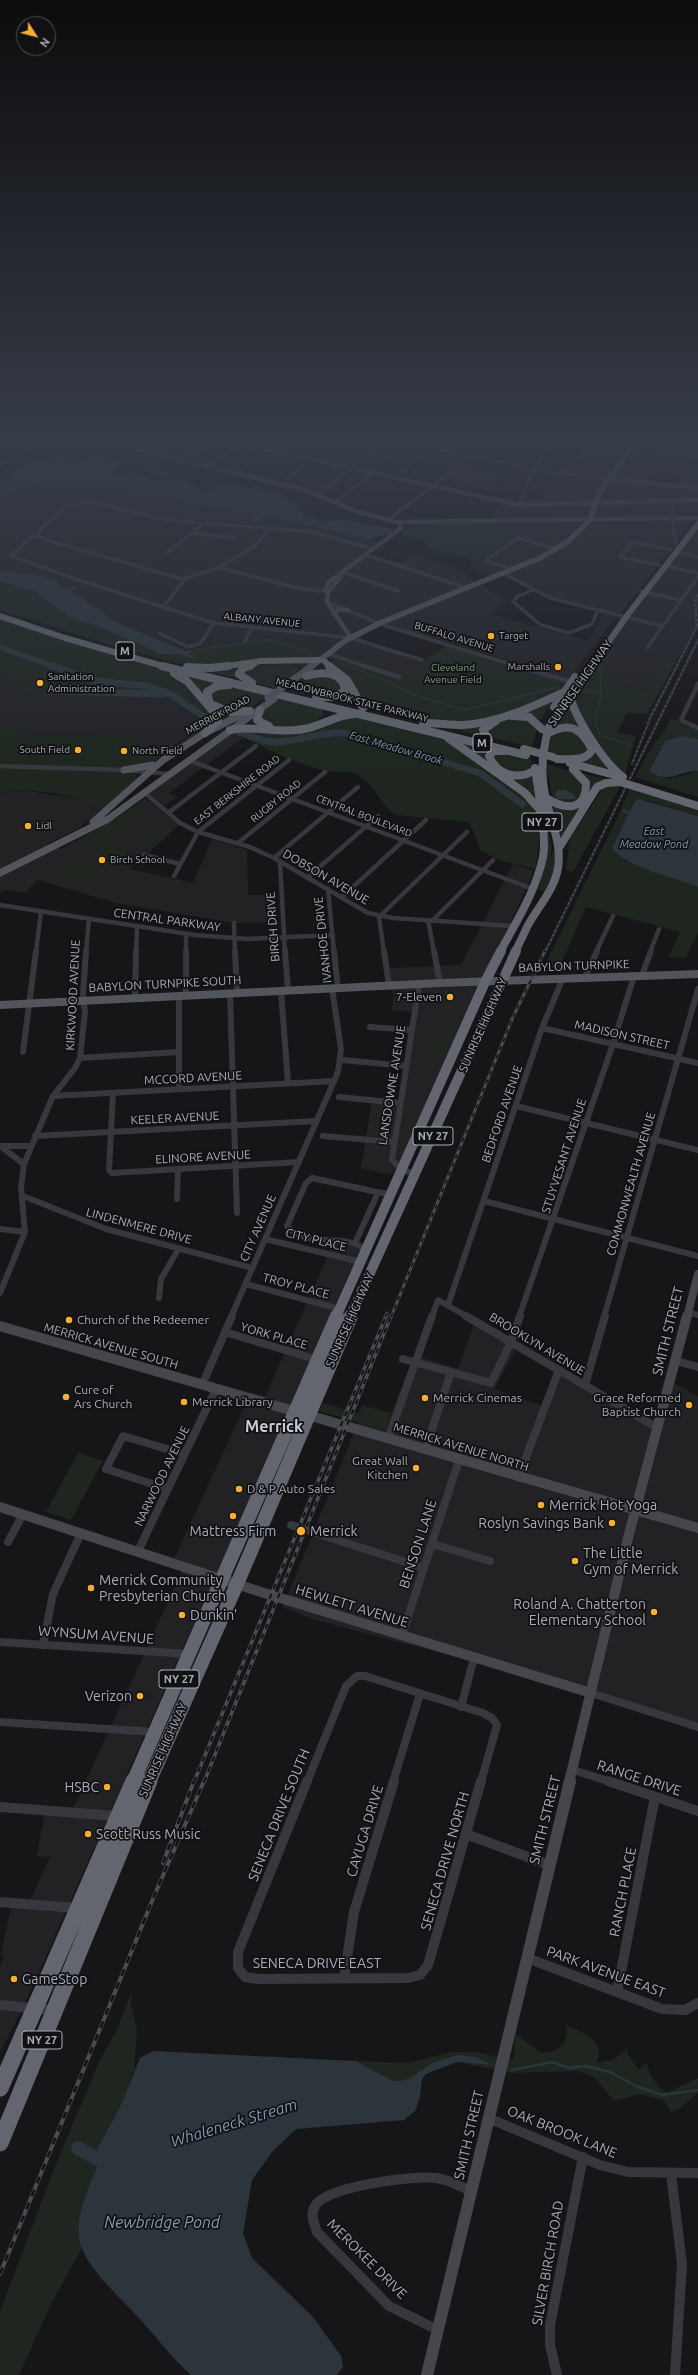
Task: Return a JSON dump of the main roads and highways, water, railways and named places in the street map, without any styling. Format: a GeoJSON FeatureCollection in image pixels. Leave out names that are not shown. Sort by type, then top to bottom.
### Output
{"type":"FeatureCollection","features":[{"type":"Feature","properties":{"kind":"highway","name":"SUNRISE HIGHWAY"},"geometry":{"type":"LineString","coordinates":[[0,2143],[55,2010],[156,1732],[190,1654],[230,1581],[295,1412],[340,1309],[485,982],[533,889],[543,857],[541,811],[535,770],[536,748],[544,731],[552,721],[566,694],[672,553]]}},
{"type":"Feature","properties":{"kind":"highway","name":"MEADOWBROOK STATE PARKWAY"},"geometry":{"type":"LineString","coordinates":[[0,611],[73,636],[252,686]]}},
{"type":"Feature","properties":{"kind":"highway","name":"MEADOWBROOK STATE PARKWAY"},"geometry":{"type":"LineString","coordinates":[[0,616],[161,666],[362,711],[423,723],[489,740],[622,780]]}},
{"type":"Feature","properties":{"kind":"highway"},"geometry":{"type":"LineString","coordinates":[[184,667],[202,668],[261,661],[322,660],[347,680],[362,711],[342,715],[314,726],[297,730],[278,730],[251,727],[230,730]]}},
{"type":"Feature","properties":{"kind":"highway"},"geometry":{"type":"LineString","coordinates":[[252,686],[239,674],[243,668],[251,665],[293,664],[300,667],[304,675],[318,673],[332,674],[342,681],[346,688],[344,693],[334,697],[303,697]]}},
{"type":"Feature","properties":{"kind":"highway"},"geometry":{"type":"LineString","coordinates":[[161,666],[187,682],[215,713],[218,721],[205,733]]}},
{"type":"Feature","properties":{"kind":"highway"},"geometry":{"type":"LineString","coordinates":[[250,711],[230,713],[221,711],[208,699],[207,694],[212,688],[221,685],[252,686]]}},
{"type":"Feature","properties":{"kind":"highway"},"geometry":{"type":"LineString","coordinates":[[423,723],[454,725],[480,722],[566,694],[573,710],[613,770],[622,780]]}},
{"type":"Feature","properties":{"kind":"highway"},"geometry":{"type":"LineString","coordinates":[[260,710],[257,720],[262,724],[273,727],[304,726],[318,721],[324,716],[324,710],[321,706],[303,697]]}},
{"type":"Feature","properties":{"kind":"highway","name":"MEADOWBROOK STATE PARKWAY"},"geometry":{"type":"LineString","coordinates":[[362,711],[512,752],[525,752]]}},
{"type":"Feature","properties":{"kind":"highway"},"geometry":{"type":"LineString","coordinates":[[489,740],[483,732],[485,726],[513,716],[533,718],[544,731],[562,727],[574,728],[583,734],[592,750],[590,754],[583,758],[554,759]]}},
{"type":"Feature","properties":{"kind":"highway","name":"SUNRISE HIGHWAY"},"geometry":{"type":"LineString","coordinates":[[0,2088],[79,1908],[126,1817],[230,1581],[308,1415],[362,1290],[503,981],[558,869],[560,848],[546,798],[542,763],[544,731]]}},
{"type":"Feature","properties":{"kind":"highway"},"geometry":{"type":"LineString","coordinates":[[437,732],[456,743],[525,793],[541,811]]}},
{"type":"Feature","properties":{"kind":"highway"},"geometry":{"type":"LineString","coordinates":[[512,752],[494,752],[490,754],[489,758],[498,768],[512,776],[527,776],[535,770]]}},
{"type":"Feature","properties":{"kind":"highway","name":"MEADOWBROOK STATE PARKWAY"},"geometry":{"type":"LineString","coordinates":[[554,759],[573,769],[698,800]]}},
{"type":"Feature","properties":{"kind":"highway"},"geometry":{"type":"LineString","coordinates":[[546,798],[562,807],[578,804],[586,792],[586,783],[573,769]]}},
{"type":"Feature","properties":{"kind":"highway"},"geometry":{"type":"LineString","coordinates":[[560,848],[597,788],[606,782],[622,780]]}},
{"type":"Feature","properties":{"kind":"highway","name":"MEADOWBROOK STATE PARKWAY"},"geometry":{"type":"LineString","coordinates":[[638,784],[698,806]]}},
{"type":"Feature","properties":{"kind":"highway"},"geometry":{"type":"LineString","coordinates":[[533,889],[540,893],[540,906]]}},
{"type":"Feature","properties":{"kind":"main road","name":"MERRICK ROAD"},"geometry":{"type":"LineString","coordinates":[[80,831],[120,798],[146,773],[185,744],[271,699],[351,638],[380,623],[467,588],[548,553]]}},
{"type":"Feature","properties":{"kind":"main road","name":"MERRICK ROAD"},"geometry":{"type":"LineString","coordinates":[[322,660],[332,656],[348,644],[351,638]]}},
{"type":"Feature","properties":{"kind":"main road","name":"MERRICK ROAD"},"geometry":{"type":"LineString","coordinates":[[0,872],[80,831],[108,819],[145,793],[190,758],[260,710],[271,699]]}},
{"type":"Feature","properties":{"kind":"main road"},"geometry":{"type":"LineString","coordinates":[[205,733],[202,735],[205,740],[218,738]]}},
{"type":"Feature","properties":{"kind":"main road"},"geometry":{"type":"LineString","coordinates":[[190,758],[203,747],[204,742],[192,740]]}},
{"type":"Feature","properties":{"kind":"main road"},"geometry":{"type":"LineString","coordinates":[[138,782],[139,778],[136,773],[124,770],[145,767],[163,760]]}},
{"type":"Feature","properties":{"kind":"main road"},"geometry":{"type":"LineString","coordinates":[[120,798],[131,803]]}},
{"type":"Feature","properties":{"kind":"main road","name":"BABYLON TURNPIKE"},"geometry":{"type":"LineString","coordinates":[[335,988],[585,977],[698,974]]}},
{"type":"Feature","properties":{"kind":"main road","name":"BABYLON TURNPIKE SOUTH"},"geometry":{"type":"LineString","coordinates":[[0,1005],[335,988]]}},
{"type":"Feature","properties":{"kind":"water"},"geometry":{"type":"Polygon","coordinates":[[[0,571],[45,577],[60,584],[66,590],[74,586],[79,587],[70,592],[76,593],[116,622],[186,651],[197,650],[188,653],[198,661],[184,655],[154,654],[157,652],[92,624],[72,619],[36,592],[0,581],[0,571]]]}},
{"type":"Feature","properties":{"kind":"water"},"geometry":{"type":"Polygon","coordinates":[[[682,736],[698,739],[698,771],[663,777],[649,771],[665,741],[682,736]]]}},
{"type":"Feature","properties":{"kind":"water"},"geometry":{"type":"Polygon","coordinates":[[[558,790],[565,790],[575,795],[575,799],[557,799],[555,794],[558,790]]]}},
{"type":"Feature","properties":{"kind":"water","name":"East Meadow Pond"},"geometry":{"type":"Polygon","coordinates":[[[639,799],[698,816],[698,887],[639,866],[619,855],[612,848],[628,814],[622,812],[623,809],[630,811],[635,801],[639,799]]]}},
{"type":"Feature","properties":{"kind":"water","name":"Newbridge Pond"},"geometry":{"type":"Polygon","coordinates":[[[153,2051],[356,2061],[393,2081],[401,2081],[410,2078],[432,2063],[457,2055],[476,2057],[493,2065],[457,2062],[426,2074],[422,2079],[420,2097],[415,2111],[404,2120],[296,2129],[272,2152],[252,2180],[243,2233],[252,2258],[313,2317],[341,2356],[343,2367],[337,2375],[191,2375],[97,2273],[85,2255],[79,2236],[79,2225],[83,2203],[99,2162],[93,2156],[120,2107],[140,2058],[153,2051]]]}},
{"type":"Feature","properties":{"kind":"waterway"},"geometry":{"type":"LineString","coordinates":[[197,650],[267,640],[308,651]]}},
{"type":"Feature","properties":{"kind":"waterway","name":"East Meadow Brook"},"geometry":{"type":"LineString","coordinates":[[0,647],[55,667]]}},
{"type":"Feature","properties":{"kind":"waterway"},"geometry":{"type":"LineString","coordinates":[[341,663],[387,681],[412,694],[464,710],[559,687]]}},
{"type":"Feature","properties":{"kind":"waterway"},"geometry":{"type":"LineString","coordinates":[[600,665],[601,700],[594,719],[600,735],[633,746]]}},
{"type":"Feature","properties":{"kind":"waterway","name":"East Meadow Brook"},"geometry":{"type":"LineString","coordinates":[[52,666],[96,681],[148,686],[172,695],[212,722]]}},
{"type":"Feature","properties":{"kind":"waterway"},"geometry":{"type":"LineString","coordinates":[[50,691],[164,694]]}},
{"type":"Feature","properties":{"kind":"waterway"},"geometry":{"type":"LineString","coordinates":[[583,691],[600,693]]}},
{"type":"Feature","properties":{"kind":"waterway","name":"East Meadow Brook"},"geometry":{"type":"LineString","coordinates":[[236,731],[270,742],[284,742],[327,734],[345,733],[480,773],[522,804]]}},
{"type":"Feature","properties":{"kind":"waterway"},"geometry":{"type":"LineString","coordinates":[[651,750],[661,752]]}},
{"type":"Feature","properties":{"kind":"waterway","name":"Whaleneck Stream"},"geometry":{"type":"LineString","coordinates":[[512,2070],[552,2062],[569,2068],[586,2066],[610,2072],[636,2086],[662,2095],[698,2090]]}},
{"type":"Feature","properties":{"kind":"waterway"},"geometry":{"type":"LineString","coordinates":[[78,2148],[102,2161]]}},
{"type":"Feature","properties":{"kind":"railway"},"geometry":{"type":"LineString","coordinates":[[632,764],[651,716],[697,627],[695,602],[698,595]]}},
{"type":"Feature","properties":{"kind":"railway"},"geometry":{"type":"LineString","coordinates":[[545,952],[698,640]]}},
{"type":"Feature","properties":{"kind":"railway"},"geometry":{"type":"LineString","coordinates":[[391,1317],[513,1017],[545,951]]}},
{"type":"Feature","properties":{"kind":"railway"},"geometry":{"type":"LineString","coordinates":[[385,1317],[387,1313]]}},
{"type":"Feature","properties":{"kind":"railway"},"geometry":{"type":"LineString","coordinates":[[194,1782],[386,1316]]}},
{"type":"Feature","properties":{"kind":"railway"},"geometry":{"type":"LineString","coordinates":[[204,1782],[391,1316]]}},
{"type":"Feature","properties":{"kind":"railway"},"geometry":{"type":"LineString","coordinates":[[163,1863],[194,1781]]}},
{"type":"Feature","properties":{"kind":"railway"},"geometry":{"type":"LineString","coordinates":[[0,2274],[155,1894],[204,1781]]}},
{"type":"Feature","properties":{"kind":"place","name":"Target"},"geometry":{"type":"Point","coordinates":[491,636]}},
{"type":"Feature","properties":{"kind":"place","name":"Marshalls"},"geometry":{"type":"Point","coordinates":[558,667]}},
{"type":"Feature","properties":{"kind":"place","name":"Sanitation Administration"},"geometry":{"type":"Point","coordinates":[40,683]}},
{"type":"Feature","properties":{"kind":"place","name":"South Field"},"geometry":{"type":"Point","coordinates":[78,750]}},
{"type":"Feature","properties":{"kind":"place","name":"North Field"},"geometry":{"type":"Point","coordinates":[124,751]}},
{"type":"Feature","properties":{"kind":"place","name":"Lidl"},"geometry":{"type":"Point","coordinates":[28,826]}},
{"type":"Feature","properties":{"kind":"place","name":"Birch School"},"geometry":{"type":"Point","coordinates":[102,860]}},
{"type":"Feature","properties":{"kind":"place","name":"7-Eleven"},"geometry":{"type":"Point","coordinates":[450,997]}},
{"type":"Feature","properties":{"kind":"place","name":"Church of the Redeemer"},"geometry":{"type":"Point","coordinates":[69,1320]}},
{"type":"Feature","properties":{"kind":"place","name":"Cure of Ars Church"},"geometry":{"type":"Point","coordinates":[66,1397]}},
{"type":"Feature","properties":{"kind":"place","name":"Merrick Cinemas"},"geometry":{"type":"Point","coordinates":[425,1398]}},
{"type":"Feature","properties":{"kind":"place","name":"Merrick Library"},"geometry":{"type":"Point","coordinates":[184,1402]}},
{"type":"Feature","properties":{"kind":"place","name":"Grace Reformed Baptist Church"},"geometry":{"type":"Point","coordinates":[689,1405]}},
{"type":"Feature","properties":{"kind":"place","name":"Great Wall Kitchen"},"geometry":{"type":"Point","coordinates":[416,1468]}},
{"type":"Feature","properties":{"kind":"place","name":"D & P Auto Sales"},"geometry":{"type":"Point","coordinates":[239,1489]}},
{"type":"Feature","properties":{"kind":"place","name":"Merrick Hot Yoga"},"geometry":{"type":"Point","coordinates":[541,1505]}},
{"type":"Feature","properties":{"kind":"place","name":"Mattress Firm"},"geometry":{"type":"Point","coordinates":[233,1516]}},
{"type":"Feature","properties":{"kind":"place","name":"Roslyn Savings Bank"},"geometry":{"type":"Point","coordinates":[612,1523]}},
{"type":"Feature","properties":{"kind":"place","name":"Merrick"},"geometry":{"type":"Point","coordinates":[301,1531]}},
{"type":"Feature","properties":{"kind":"place","name":"The Little Gym of Merrick"},"geometry":{"type":"Point","coordinates":[575,1561]}},
{"type":"Feature","properties":{"kind":"place","name":"Merrick Community Presbyterian Church"},"geometry":{"type":"Point","coordinates":[91,1588]}},
{"type":"Feature","properties":{"kind":"place","name":"Roland A. Chatterton Elementary School"},"geometry":{"type":"Point","coordinates":[654,1612]}},
{"type":"Feature","properties":{"kind":"place","name":"Dunkin'"},"geometry":{"type":"Point","coordinates":[182,1615]}},
{"type":"Feature","properties":{"kind":"place","name":"Verizon"},"geometry":{"type":"Point","coordinates":[140,1696]}},
{"type":"Feature","properties":{"kind":"place","name":"HSBC"},"geometry":{"type":"Point","coordinates":[107,1787]}},
{"type":"Feature","properties":{"kind":"place","name":"Scott Russ Music"},"geometry":{"type":"Point","coordinates":[88,1834]}},
{"type":"Feature","properties":{"kind":"place","name":"GameStop"},"geometry":{"type":"Point","coordinates":[14,1979]}},
{"type":"Feature","properties":{"kind":"district","name":"Merrick"},"geometry":{"type":"Point","coordinates":[274,1427]}},
{"type":"Feature","properties":{"kind":"park label","name":"Cleveland Avenue Field"},"geometry":{"type":"Point","coordinates":[453,674]}}]}
